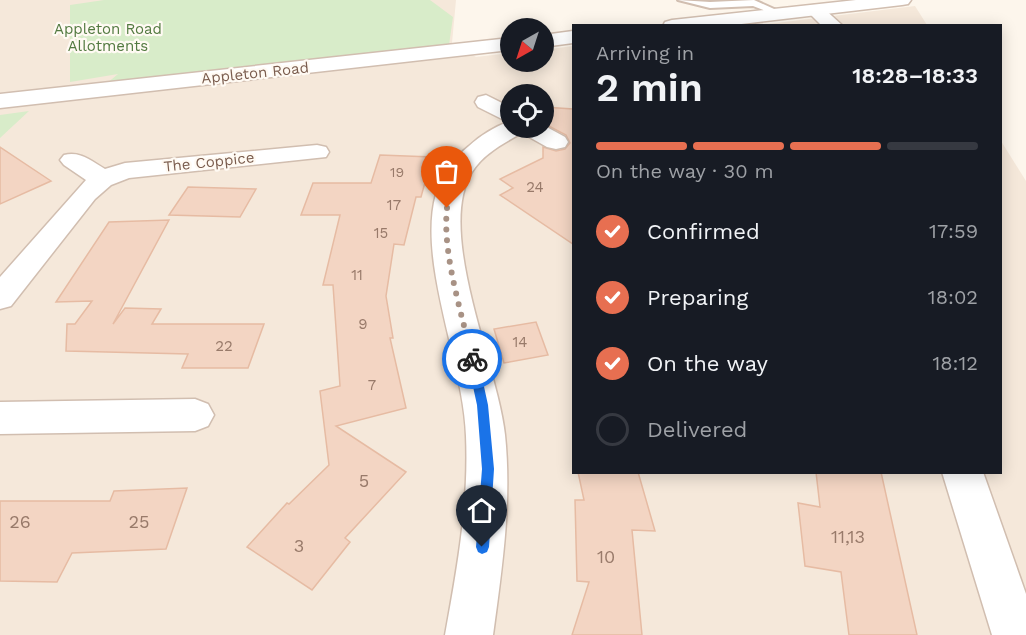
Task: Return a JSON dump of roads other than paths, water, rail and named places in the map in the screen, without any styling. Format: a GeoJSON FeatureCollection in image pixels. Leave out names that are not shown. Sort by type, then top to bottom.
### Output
{"type":"FeatureCollection","features":[{"type":"Feature","properties":{"kind":"street"},"geometry":{"type":"LineString","coordinates":[[688,24],[902,0]]}},
{"type":"Feature","properties":{"kind":"street"},"geometry":{"type":"LineString","coordinates":[[814,10],[832,24]]}},
{"type":"Feature","properties":{"kind":"street"},"geometry":{"type":"LineString","coordinates":[[554,40],[572,37]]}},
{"type":"Feature","properties":{"kind":"street","name":"Appleton Road"},"geometry":{"type":"LineString","coordinates":[[0,101],[500,46]]}},
{"type":"Feature","properties":{"kind":"street"},"geometry":{"type":"LineString","coordinates":[[486,102],[500,110]]}},
{"type":"Feature","properties":{"kind":"street"},"geometry":{"type":"LineString","coordinates":[[469,635],[486,525],[488,469],[482,405],[450,256],[446,221],[449,194],[459,171],[478,150],[500,136]]}},
{"type":"Feature","properties":{"kind":"street"},"geometry":{"type":"LineString","coordinates":[[549,138],[556,142]]}},
{"type":"Feature","properties":{"kind":"street","name":"The Coppice"},"geometry":{"type":"LineString","coordinates":[[0,298],[86,193],[102,179],[125,171],[316,152]]}},
{"type":"Feature","properties":{"kind":"street"},"geometry":{"type":"LineString","coordinates":[[73,160],[102,179]]}},
{"type":"Feature","properties":{"kind":"street"},"geometry":{"type":"LineString","coordinates":[[0,418],[195,415]]}},
{"type":"Feature","properties":{"kind":"street"},"geometry":{"type":"LineString","coordinates":[[963,474],[1016,635]]}},
{"type":"Feature","properties":{"kind":"lane"},"geometry":{"type":"LineString","coordinates":[[682,0],[710,5],[754,3],[779,13]]}},
{"type":"Feature","properties":{"kind":"park label","name":"Appleton Road Allotments"},"geometry":{"type":"Point","coordinates":[108,38]}}]}
